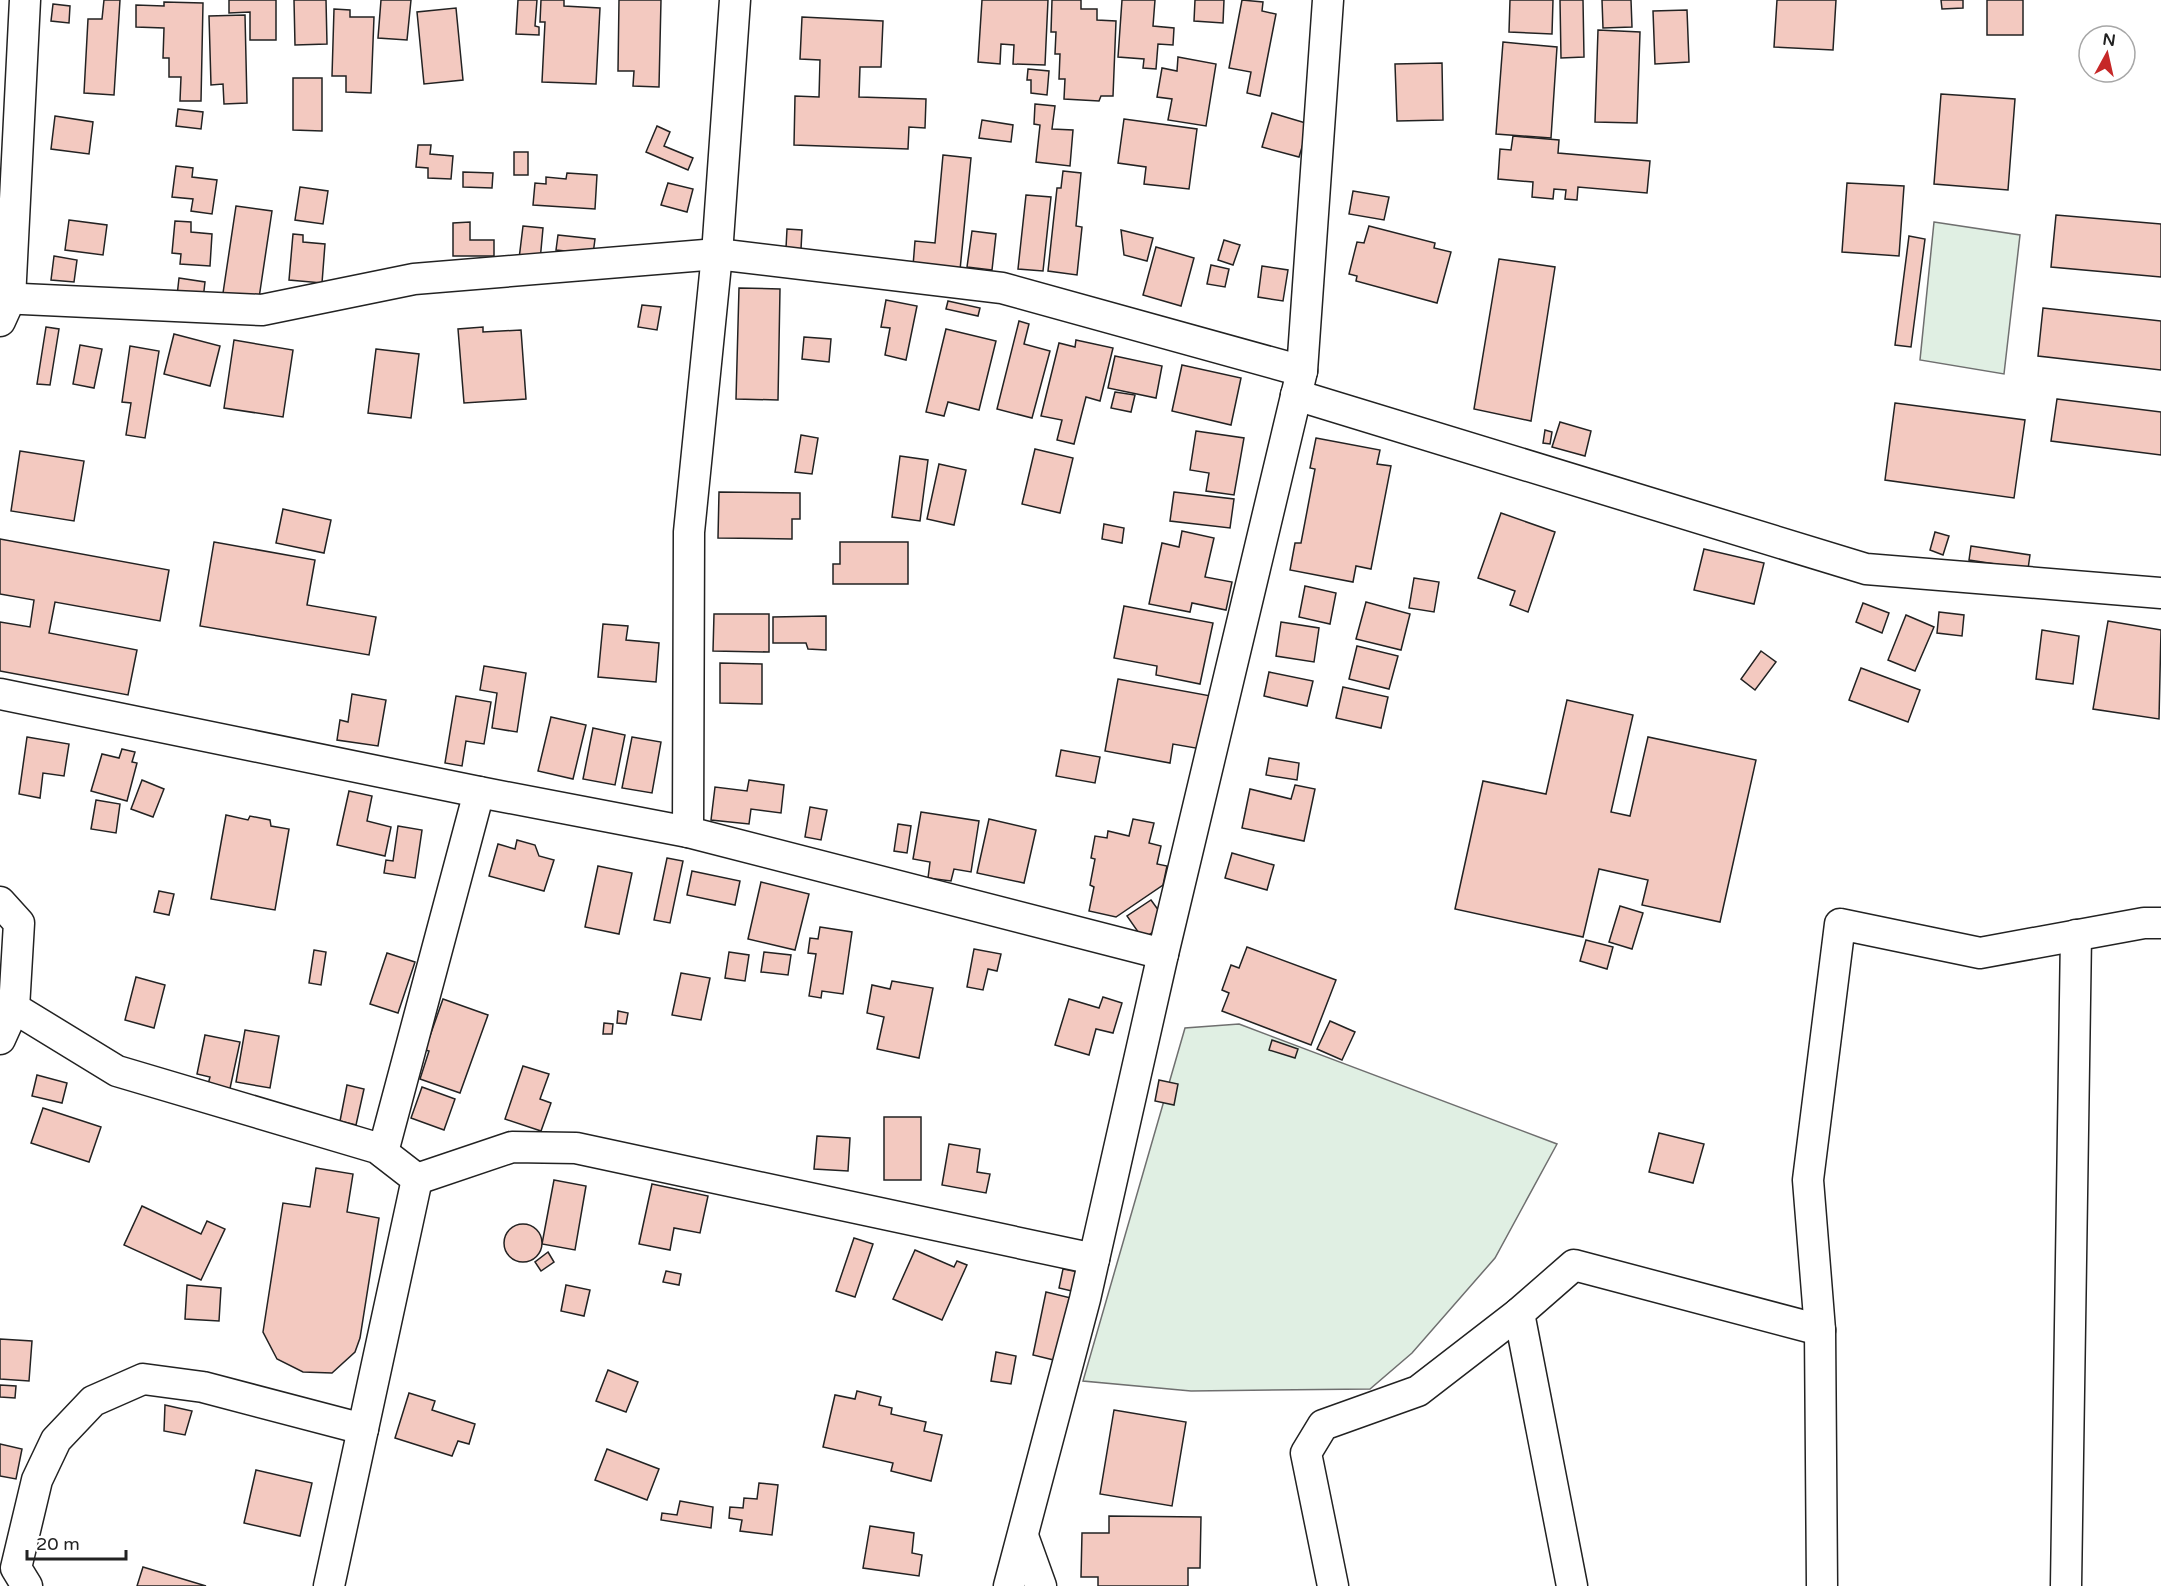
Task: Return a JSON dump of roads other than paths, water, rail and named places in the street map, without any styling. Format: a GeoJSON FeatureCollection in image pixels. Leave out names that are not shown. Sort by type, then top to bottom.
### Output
{"type":"FeatureCollection","features":[{"type":"Feature","properties":{"kind":"street"},"geometry":{"type":"LineString","coordinates":[[25,0],[3,306],[261,310],[414,279],[717,254],[1002,288],[1866,569],[2161,593]]}},
{"type":"Feature","properties":{"kind":"street"},"geometry":{"type":"LineString","coordinates":[[688,832],[689,532],[717,254],[735,0]]}},
{"type":"Feature","properties":{"kind":"street"},"geometry":{"type":"LineString","coordinates":[[1009,1586],[1094,1259],[1162,954],[1299,383],[1328,0]]}},
{"type":"Feature","properties":{"kind":"street"},"geometry":{"type":"LineString","coordinates":[[0,694],[479,792],[688,832],[1162,954]]}},
{"type":"Feature","properties":{"kind":"street"},"geometry":{"type":"LineString","coordinates":[[383,1152],[479,792]]}},
{"type":"Feature","properties":{"kind":"street"},"geometry":{"type":"LineString","coordinates":[[0,902],[19,923],[14,1008],[0,1040]]}},
{"type":"Feature","properties":{"kind":"street"},"geometry":{"type":"LineString","coordinates":[[1822,1586],[1820,1330],[1808,1180],[1840,924],[1980,953],[2144,923],[2161,923]]}},
{"type":"Feature","properties":{"kind":"street"},"geometry":{"type":"LineString","coordinates":[[2066,1586],[2076,935]]}},
{"type":"Feature","properties":{"kind":"street"},"geometry":{"type":"LineString","coordinates":[[14,1008],[117,1071],[377,1148],[417,1179]]}},
{"type":"Feature","properties":{"kind":"street"},"geometry":{"type":"LineString","coordinates":[[417,1179],[459,1162],[512,1147],[576,1148],[1094,1259]]}},
{"type":"Feature","properties":{"kind":"street"},"geometry":{"type":"LineString","coordinates":[[329,1586],[417,1179]]}},
{"type":"Feature","properties":{"kind":"street"},"geometry":{"type":"LineString","coordinates":[[1333,1586],[1306,1453],[1323,1425],[1418,1391],[1519,1313],[1574,1265],[1820,1330]]}},
{"type":"Feature","properties":{"kind":"street"},"geometry":{"type":"LineString","coordinates":[[1519,1313],[1572,1586]]}},
{"type":"Feature","properties":{"kind":"street"},"geometry":{"type":"LineString","coordinates":[[27,1586],[16,1568],[37,1480],[56,1440],[93,1401],[143,1379],[203,1387],[363,1429]]}},
{"type":"Feature","properties":{"kind":"street"},"geometry":{"type":"LineString","coordinates":[[1023,1536],[1041,1586]]}}]}
